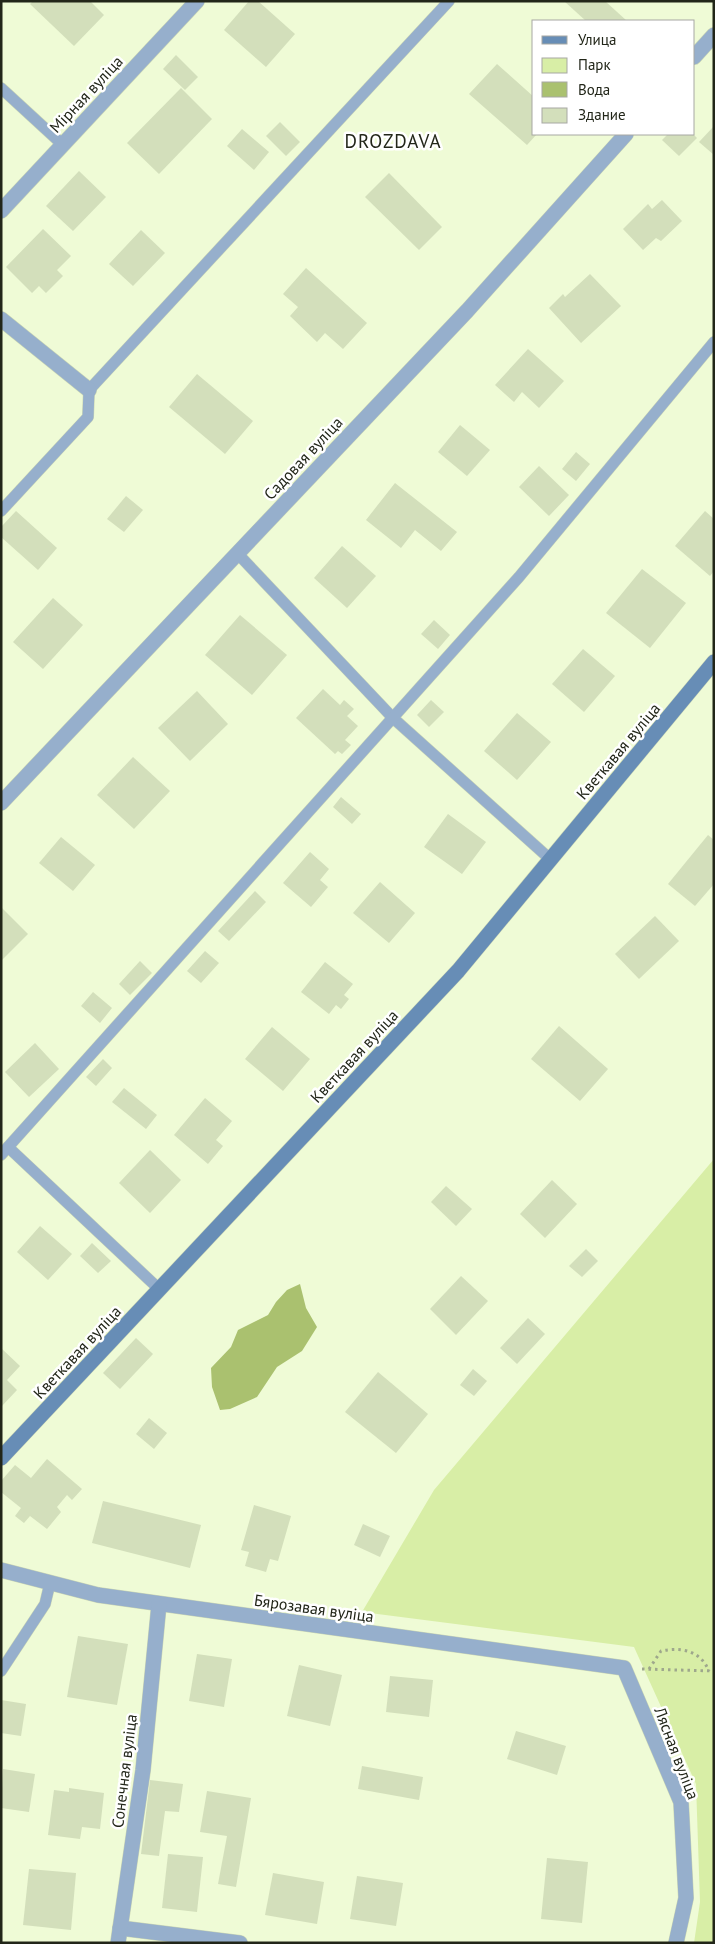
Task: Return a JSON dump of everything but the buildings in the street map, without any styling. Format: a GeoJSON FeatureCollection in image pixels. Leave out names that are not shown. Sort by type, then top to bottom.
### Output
{"type":"FeatureCollection","features":[{"type":"Feature","properties":{"kind":"street","name":"Мірная вуліца"},"geometry":{"type":"LineString","coordinates":[[1,211],[191,3]]}},
{"type":"Feature","properties":{"kind":"street"},"geometry":{"type":"LineString","coordinates":[[695,56],[714,35]]}},
{"type":"Feature","properties":{"kind":"street","name":"Садовая вуліца"},"geometry":{"type":"LineString","coordinates":[[1,803],[501,274],[625,135]]}},
{"type":"Feature","properties":{"kind":"street"},"geometry":{"type":"LineString","coordinates":[[1,319],[89,390]]}},
{"type":"Feature","properties":{"kind":"street","name":"Кветкавая вуліца"},"geometry":{"type":"LineString","coordinates":[[1,1458],[458,971],[714,662]]}},
{"type":"Feature","properties":{"kind":"street","name":"Бярозавая вуліца"},"geometry":{"type":"LineString","coordinates":[[1,1570],[98,1595],[624,1668]]}},
{"type":"Feature","properties":{"kind":"street","name":"Сонечная вуліца"},"geometry":{"type":"LineString","coordinates":[[119,1935],[143,1770],[159,1604]]}},
{"type":"Feature","properties":{"kind":"street","name":"Лясная вуліца"},"geometry":{"type":"LineString","coordinates":[[624,1668],[681,1802],[686,1898],[676,1943]]}},
{"type":"Feature","properties":{"kind":"street"},"geometry":{"type":"LineString","coordinates":[[119,1935],[240,1943]]}},
{"type":"Feature","properties":{"kind":"lane"},"geometry":{"type":"LineString","coordinates":[[1,511],[88,417],[89,390],[448,1]]}},
{"type":"Feature","properties":{"kind":"lane"},"geometry":{"type":"LineString","coordinates":[[1,88],[63,145]]}},
{"type":"Feature","properties":{"kind":"lane"},"geometry":{"type":"LineString","coordinates":[[159,1289],[5,1151],[519,577],[714,342]]}},
{"type":"Feature","properties":{"kind":"lane"},"geometry":{"type":"LineString","coordinates":[[237,553],[393,718],[550,859]]}},
{"type":"Feature","properties":{"kind":"lane"},"geometry":{"type":"LineString","coordinates":[[1,1670],[45,1604],[50,1583]]}},
{"type":"Feature","properties":{"kind":"path"},"geometry":{"type":"LineString","coordinates":[[649,1669],[661,1651],[684,1649],[696,1654],[705,1661],[709,1671]]}},
{"type":"Feature","properties":{"kind":"path"},"geometry":{"type":"LineString","coordinates":[[624,1668],[714,1671]]}},
{"type":"Feature","properties":{"kind":"green space"},"geometry":{"type":"Polygon","coordinates":[[[714,1159],[714,1943],[694,1943],[700,1902],[696,1784],[634,1647],[362,1612],[434,1490],[714,1159]]]}},
{"type":"Feature","properties":{"kind":"water"},"geometry":{"type":"Polygon","coordinates":[[[300,1284],[306,1308],[317,1327],[302,1351],[277,1367],[257,1397],[230,1409],[220,1410],[212,1387],[211,1368],[231,1347],[238,1330],[268,1315],[287,1290],[300,1284]]]}},
{"type":"Feature","properties":{"kind":"district","name":"DROZDAVA"},"geometry":{"type":"Point","coordinates":[393,141]}}]}
